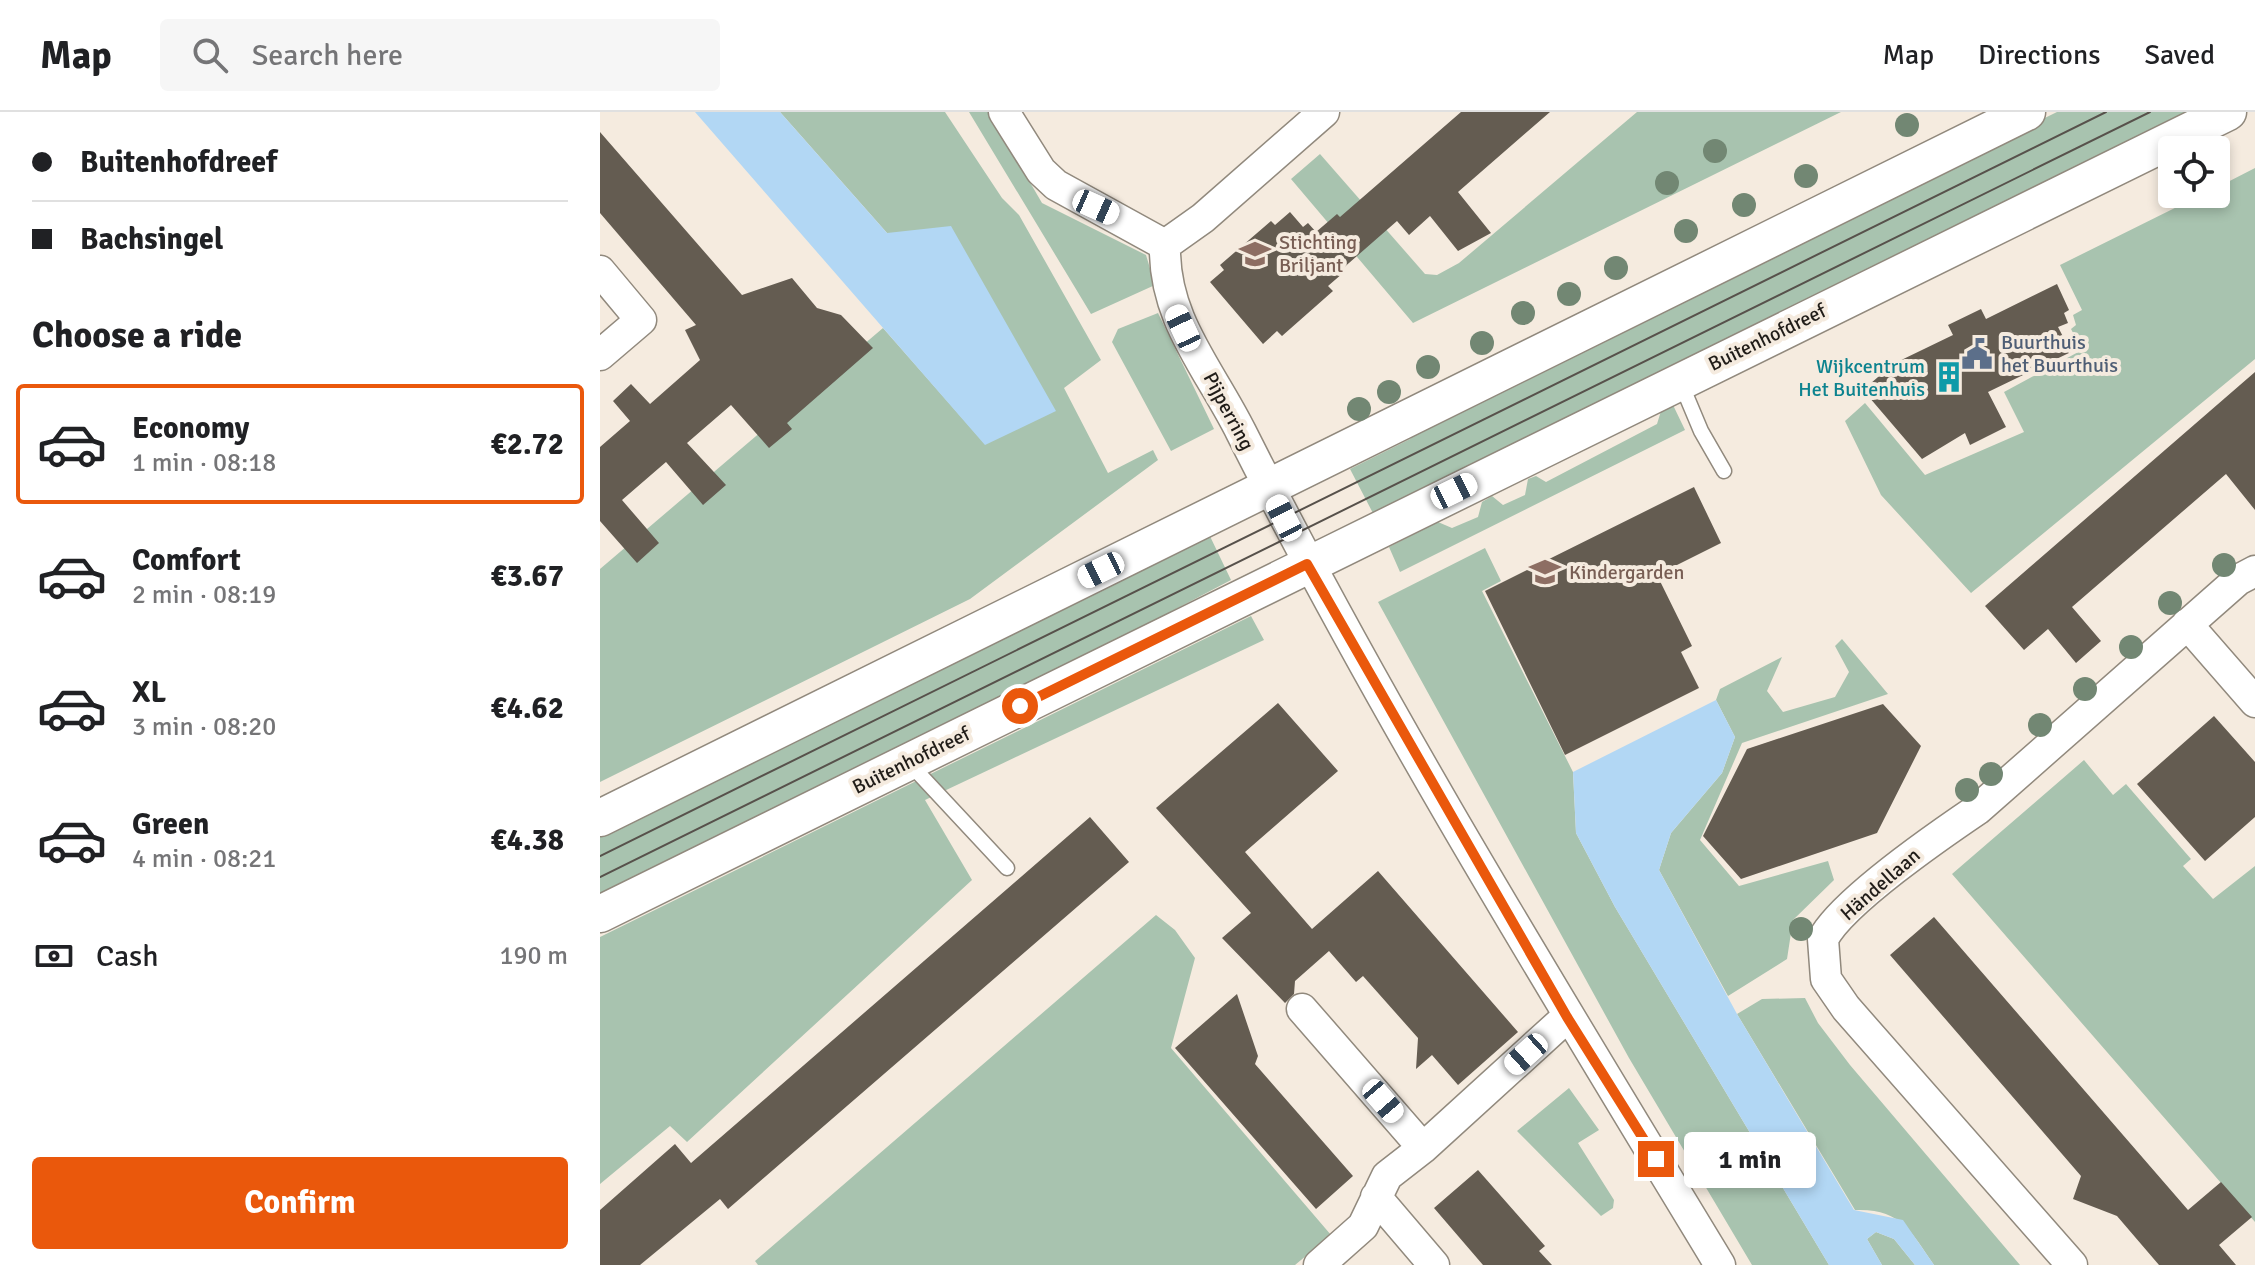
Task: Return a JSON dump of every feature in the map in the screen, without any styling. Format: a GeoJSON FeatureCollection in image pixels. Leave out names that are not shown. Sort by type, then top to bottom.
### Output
{"type":"FeatureCollection","features":[{"type":"Feature","properties":{"kind":"street"},"geometry":{"type":"LineString","coordinates":[[1004,112],[1041,171],[1056,185],[1165,245],[1203,218],[1324,112]]}},
{"type":"Feature","properties":{"kind":"street"},"geometry":{"type":"LineString","coordinates":[[600,818],[2027,112]]}},
{"type":"Feature","properties":{"kind":"street","name":"Buitenhofdreef"},"geometry":{"type":"LineString","coordinates":[[600,914],[2228,112]]}},
{"type":"Feature","properties":{"kind":"street","name":"Pijperring"},"geometry":{"type":"LineString","coordinates":[[1165,245],[1168,296],[1268,488]]}},
{"type":"Feature","properties":{"kind":"street"},"geometry":{"type":"LineString","coordinates":[[600,271],[641,320],[600,355]]}},
{"type":"Feature","properties":{"kind":"street"},"geometry":{"type":"LineString","coordinates":[[1268,488],[1307,564],[1567,1017],[1720,1265]]}},
{"type":"Feature","properties":{"kind":"street","name":"Händellaan"},"geometry":{"type":"LineString","coordinates":[[2072,1265],[1846,1008],[1826,979],[1823,939],[1838,920],[1940,833],[1978,809],[2238,580],[2255,571]]}},
{"type":"Feature","properties":{"kind":"street"},"geometry":{"type":"LineString","coordinates":[[2187,624],[2255,702]]}},
{"type":"Feature","properties":{"kind":"street"},"geometry":{"type":"LineString","coordinates":[[1302,1009],[1423,1148]]}},
{"type":"Feature","properties":{"kind":"street"},"geometry":{"type":"LineString","coordinates":[[1319,1265],[1363,1226],[1387,1176],[1423,1148],[1567,1017]]}},
{"type":"Feature","properties":{"kind":"street"},"geometry":{"type":"LineString","coordinates":[[1376,1197],[1434,1265]]}},
{"type":"Feature","properties":{"kind":"lane"},"geometry":{"type":"LineString","coordinates":[[1680,380],[1701,431],[1724,471]]}},
{"type":"Feature","properties":{"kind":"lane"},"geometry":{"type":"LineString","coordinates":[[907,761],[1007,868]]}},
{"type":"Feature","properties":{"kind":"green space"},"geometry":{"type":"Polygon","coordinates":[[[780,112],[945,112],[1002,198],[1019,215],[1101,360],[1064,388],[1108,473],[1153,450],[1158,460],[970,599],[600,782],[600,569],[883,328],[985,444],[887,233],[780,112]]]}},
{"type":"Feature","properties":{"kind":"green space"},"geometry":{"type":"Polygon","coordinates":[[[969,112],[989,112],[1042,203],[1146,255],[1155,285],[1091,314],[969,112]]]}},
{"type":"Feature","properties":{"kind":"green space"},"geometry":{"type":"Polygon","coordinates":[[[1637,112],[1841,112],[1413,323],[1291,179],[1320,154],[1425,274],[1437,275],[1459,263],[1637,112]]]}},
{"type":"Feature","properties":{"kind":"green space"},"geometry":{"type":"Polygon","coordinates":[[[2057,112],[2199,112],[1376,519],[1350,469],[1410,439],[1424,422],[2057,112]]]}},
{"type":"Feature","properties":{"kind":"green space"},"geometry":{"type":"Polygon","coordinates":[[[2255,168],[2255,359],[1971,593],[1881,495],[1845,421],[1865,403],[1925,475],[2024,432],[2004,392],[2082,350],[2071,329],[2076,325],[2073,315],[2082,310],[2060,265],[2175,208],[2230,208],[2230,181],[2255,168]]]}},
{"type":"Feature","properties":{"kind":"green space"},"geometry":{"type":"Polygon","coordinates":[[[1158,313],[1214,429],[1171,451],[1112,342],[1118,329],[1158,313]]]}},
{"type":"Feature","properties":{"kind":"green space"},"geometry":{"type":"Polygon","coordinates":[[[1673,405],[1685,430],[1400,572],[1389,547],[1438,522],[1452,528],[1478,517],[1482,502],[1492,496],[1503,505],[1525,495],[1528,479],[1536,476],[1546,482],[1657,424],[1661,411],[1673,405]]]}},
{"type":"Feature","properties":{"kind":"green space"},"geometry":{"type":"Polygon","coordinates":[[[1207,530],[1231,580],[1172,611],[1153,630],[600,903],[600,831],[1207,530]]]}},
{"type":"Feature","properties":{"kind":"green space"},"geometry":{"type":"Polygon","coordinates":[[[1485,548],[1501,581],[1482,591],[1573,772],[1576,833],[1615,907],[1829,1265],[1752,1265],[1629,1058],[1378,602],[1485,548]]]}},
{"type":"Feature","properties":{"kind":"green space"},"geometry":{"type":"Polygon","coordinates":[[[1251,616],[1264,640],[925,800],[972,880],[687,1142],[670,1126],[600,1184],[600,937],[1251,616]]]}},
{"type":"Feature","properties":{"kind":"green space"},"geometry":{"type":"Polygon","coordinates":[[[1842,639],[1888,694],[1742,743],[1700,840],[1739,886],[1828,861],[1834,880],[1793,920],[1787,959],[1728,996],[1659,870],[1671,833],[1722,773],[1735,737],[1716,700],[1720,689],[1782,657],[1767,691],[1783,712],[1835,697],[1849,672],[1835,646],[1842,639]]]}},
{"type":"Feature","properties":{"kind":"green space"},"geometry":{"type":"Polygon","coordinates":[[[2084,760],[2113,795],[2126,784],[2191,859],[2183,866],[2213,899],[2255,866],[2255,1222],[1952,874],[2084,760]]]}},
{"type":"Feature","properties":{"kind":"green space"},"geometry":{"type":"Polygon","coordinates":[[[1156,915],[1175,930],[1195,958],[1171,1048],[1331,1235],[1295,1265],[758,1265],[755,1261],[1156,915]]]}},
{"type":"Feature","properties":{"kind":"green space"},"geometry":{"type":"Polygon","coordinates":[[[1805,998],[1818,1023],[1850,1065],[2020,1265],[1934,1265],[1903,1224],[1883,1213],[1855,1210],[1737,1014],[1762,999],[1805,998]]]}},
{"type":"Feature","properties":{"kind":"green space"},"geometry":{"type":"Polygon","coordinates":[[[1569,1088],[1599,1130],[1578,1143],[1614,1200],[1613,1208],[1601,1216],[1517,1131],[1569,1088]]]}},
{"type":"Feature","properties":{"kind":"green space"},"geometry":{"type":"Polygon","coordinates":[[[1876,1232],[1894,1239],[1915,1265],[1882,1265],[1867,1239],[1876,1232]]]}},
{"type":"Feature","properties":{"kind":"water"},"geometry":{"type":"Polygon","coordinates":[[[695,112],[780,112],[887,233],[951,226],[1056,411],[985,445],[695,112]]]}},
{"type":"Feature","properties":{"kind":"water"},"geometry":{"type":"Polygon","coordinates":[[[1716,700],[1735,737],[1722,773],[1671,833],[1659,870],[1737,1014],[1854,1210],[1903,1220],[1934,1265],[1915,1265],[1894,1239],[1876,1232],[1867,1239],[1882,1265],[1829,1265],[1615,907],[1576,833],[1573,772],[1716,700]]]}},
{"type":"Feature","properties":{"kind":"building"},"geometry":{"type":"Polygon","coordinates":[[[1461,112],[1550,112],[1458,192],[1491,233],[1458,251],[1430,216],[1409,235],[1397,221],[1341,270],[1343,273],[1328,286],[1333,291],[1282,336],[1277,331],[1263,344],[1210,282],[1224,270],[1220,265],[1271,221],[1275,225],[1290,212],[1303,227],[1308,223],[1316,232],[1337,214],[1340,217],[1461,112]]]}},
{"type":"Feature","properties":{"kind":"building"},"geometry":{"type":"Polygon","coordinates":[[[600,132],[742,295],[792,278],[817,308],[841,315],[873,348],[787,423],[792,429],[769,448],[731,405],[687,443],[726,485],[703,505],[666,462],[622,500],[659,543],[637,563],[600,521],[600,447],[630,421],[613,401],[631,384],[650,404],[700,360],[685,330],[696,325],[600,213],[600,132]]]}},
{"type":"Feature","properties":{"kind":"building","name":"Wijkcentrum Het Buitenhuis"},"geometry":{"type":"Polygon","coordinates":[[[2057,284],[2069,310],[2064,313],[2068,323],[2058,327],[2071,352],[1988,392],[2006,427],[1970,445],[1965,433],[1922,459],[1863,390],[1893,364],[1953,335],[1948,325],[1981,309],[1986,319],[2057,284]]]}},
{"type":"Feature","properties":{"kind":"building"},"geometry":{"type":"Polygon","coordinates":[[[2255,372],[2255,510],[2226,474],[2072,607],[2101,641],[2076,663],[2048,629],[2024,650],[1985,606],[2255,372]]]}},
{"type":"Feature","properties":{"kind":"building"},"geometry":{"type":"Polygon","coordinates":[[[1694,487],[1721,543],[1657,575],[1692,646],[1681,652],[1699,688],[1565,755],[1485,591],[1694,487]]]}},
{"type":"Feature","properties":{"kind":"building"},"geometry":{"type":"Polygon","coordinates":[[[1278,703],[1338,771],[1245,852],[1312,929],[1378,871],[1518,1032],[1458,1085],[1432,1055],[1416,1069],[1418,1038],[1363,976],[1356,982],[1329,951],[1295,981],[1294,994],[1285,1003],[1222,938],[1251,913],[1156,808],[1278,703]]]}},
{"type":"Feature","properties":{"kind":"building"},"geometry":{"type":"Polygon","coordinates":[[[1883,704],[1921,746],[1877,833],[1741,879],[1703,836],[1747,749],[1883,704]]]}},
{"type":"Feature","properties":{"kind":"building"},"geometry":{"type":"Polygon","coordinates":[[[2214,716],[2255,762],[2255,817],[2205,861],[2137,784],[2214,716]]]}},
{"type":"Feature","properties":{"kind":"building"},"geometry":{"type":"Polygon","coordinates":[[[1090,817],[1129,862],[728,1209],[720,1199],[640,1265],[600,1265],[600,1210],[675,1144],[691,1163],[1090,817]]]}},
{"type":"Feature","properties":{"kind":"building"},"geometry":{"type":"Polygon","coordinates":[[[1934,917],[2188,1210],[2221,1182],[2252,1217],[2219,1245],[2236,1265],[2159,1265],[2117,1216],[2073,1199],[2081,1176],[1890,955],[1934,917]]]}},
{"type":"Feature","properties":{"kind":"building"},"geometry":{"type":"Polygon","coordinates":[[[1237,994],[1258,1056],[1255,1064],[1353,1176],[1316,1209],[1175,1048],[1237,994]]]}},
{"type":"Feature","properties":{"kind":"building"},"geometry":{"type":"Polygon","coordinates":[[[1478,1170],[1545,1246],[1539,1251],[1552,1265],[1483,1265],[1434,1208],[1478,1170]]]}},
{"type":"Feature","properties":{"kind":"tram line"},"geometry":{"type":"LineString","coordinates":[[600,856],[2106,112]]}},
{"type":"Feature","properties":{"kind":"tram line"},"geometry":{"type":"LineString","coordinates":[[600,877],[2150,112]]}},
{"type":"Feature","properties":{"kind":"place","name":"Stichting Briljant"},"geometry":{"type":"Point","coordinates":[1255,254]}},
{"type":"Feature","properties":{"kind":"place","name":"Buurthuis het Buurthuis"},"geometry":{"type":"Point","coordinates":[1977,354]}},
{"type":"Feature","properties":{"kind":"place","name":"Wijkcentrum Het Buitenhuis"},"geometry":{"type":"Point","coordinates":[1949,377]}},
{"type":"Feature","properties":{"kind":"place","name":"Kindergarden"},"geometry":{"type":"Point","coordinates":[1545,572]}},
{"type":"Feature","properties":{"kind":"route"},"geometry":{"type":"LineString","coordinates":[[1020,706],[1307,564],[1567,1017],[1656,1159]]}}]}
